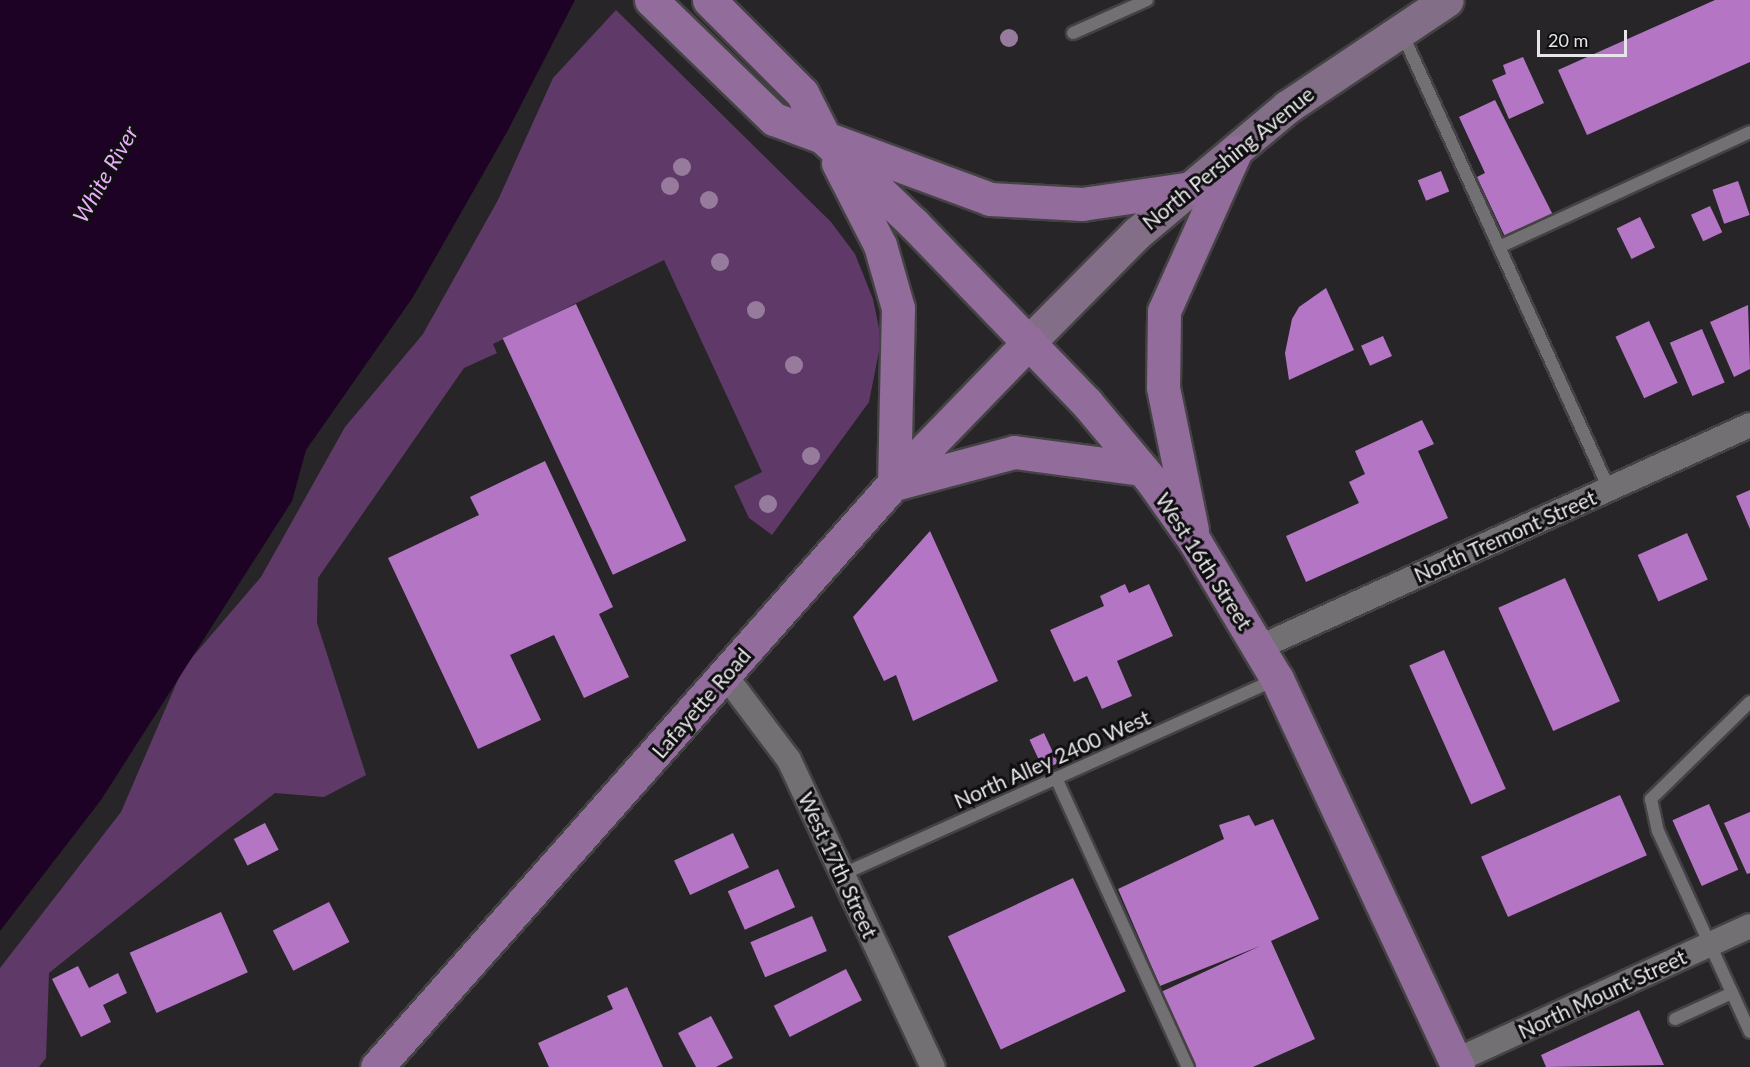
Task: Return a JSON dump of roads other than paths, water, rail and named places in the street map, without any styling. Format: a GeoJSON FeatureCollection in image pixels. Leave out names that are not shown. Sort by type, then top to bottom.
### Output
{"type":"FeatureCollection","features":[{"type":"Feature","properties":{"kind":"main road","name":"West 16th Street"},"geometry":{"type":"LineString","coordinates":[[651,0],[727,77],[774,119],[826,141]]}},
{"type":"Feature","properties":{"kind":"main road","name":"West 16th Street"},"geometry":{"type":"LineString","coordinates":[[709,0],[802,93],[826,141],[1029,342],[1086,402],[1141,469],[1194,540],[1260,647],[1277,679],[1456,1064]]}},
{"type":"Feature","properties":{"kind":"main road","name":"North Pershing Avenue"},"geometry":{"type":"LineString","coordinates":[[1029,342],[1137,233],[1287,107],[1400,29],[1447,0]]}},
{"type":"Feature","properties":{"kind":"main road"},"geometry":{"type":"LineString","coordinates":[[826,141],[990,199],[1082,204],[1192,188]]}},
{"type":"Feature","properties":{"kind":"main road"},"geometry":{"type":"LineString","coordinates":[[826,141],[880,245],[898,308],[894,484],[1014,452],[1141,469]]}},
{"type":"Feature","properties":{"kind":"main road"},"geometry":{"type":"LineString","coordinates":[[1194,540],[1163,387],[1164,311],[1235,152]]}},
{"type":"Feature","properties":{"kind":"main road","name":"Lafayette Road"},"geometry":{"type":"LineString","coordinates":[[377,1067],[894,484],[1029,342]]}},
{"type":"Feature","properties":{"kind":"street","name":"North Tremont Street"},"geometry":{"type":"LineString","coordinates":[[1260,647],[1750,425]]}},
{"type":"Feature","properties":{"kind":"street","name":"West 17th Street"},"geometry":{"type":"LineString","coordinates":[[725,675],[779,742],[933,1067]]}},
{"type":"Feature","properties":{"kind":"street","name":"North Mount Street"},"geometry":{"type":"LineString","coordinates":[[1456,1064],[1750,926]]}},
{"type":"Feature","properties":{"kind":"lane"},"geometry":{"type":"LineString","coordinates":[[1073,33],[1147,0]]}},
{"type":"Feature","properties":{"kind":"lane"},"geometry":{"type":"LineString","coordinates":[[1400,29],[1609,489]]}},
{"type":"Feature","properties":{"kind":"lane"},"geometry":{"type":"LineString","coordinates":[[1499,247],[1750,132]]}},
{"type":"Feature","properties":{"kind":"lane","name":"North Alley 2400 West"},"geometry":{"type":"LineString","coordinates":[[843,874],[1277,679]]}},
{"type":"Feature","properties":{"kind":"lane"},"geometry":{"type":"LineString","coordinates":[[1750,702],[1651,799],[1658,831],[1750,1032]]}},
{"type":"Feature","properties":{"kind":"lane"},"geometry":{"type":"LineString","coordinates":[[1056,778],[1188,1067]]}},
{"type":"Feature","properties":{"kind":"lane"},"geometry":{"type":"LineString","coordinates":[[1675,1019],[1732,993]]}},
{"type":"Feature","properties":{"kind":"water","name":"White River"},"geometry":{"type":"Polygon","coordinates":[[[0,0],[575,0],[507,132],[413,297],[306,450],[292,501],[101,800],[0,931],[0,0]]]}}]}
